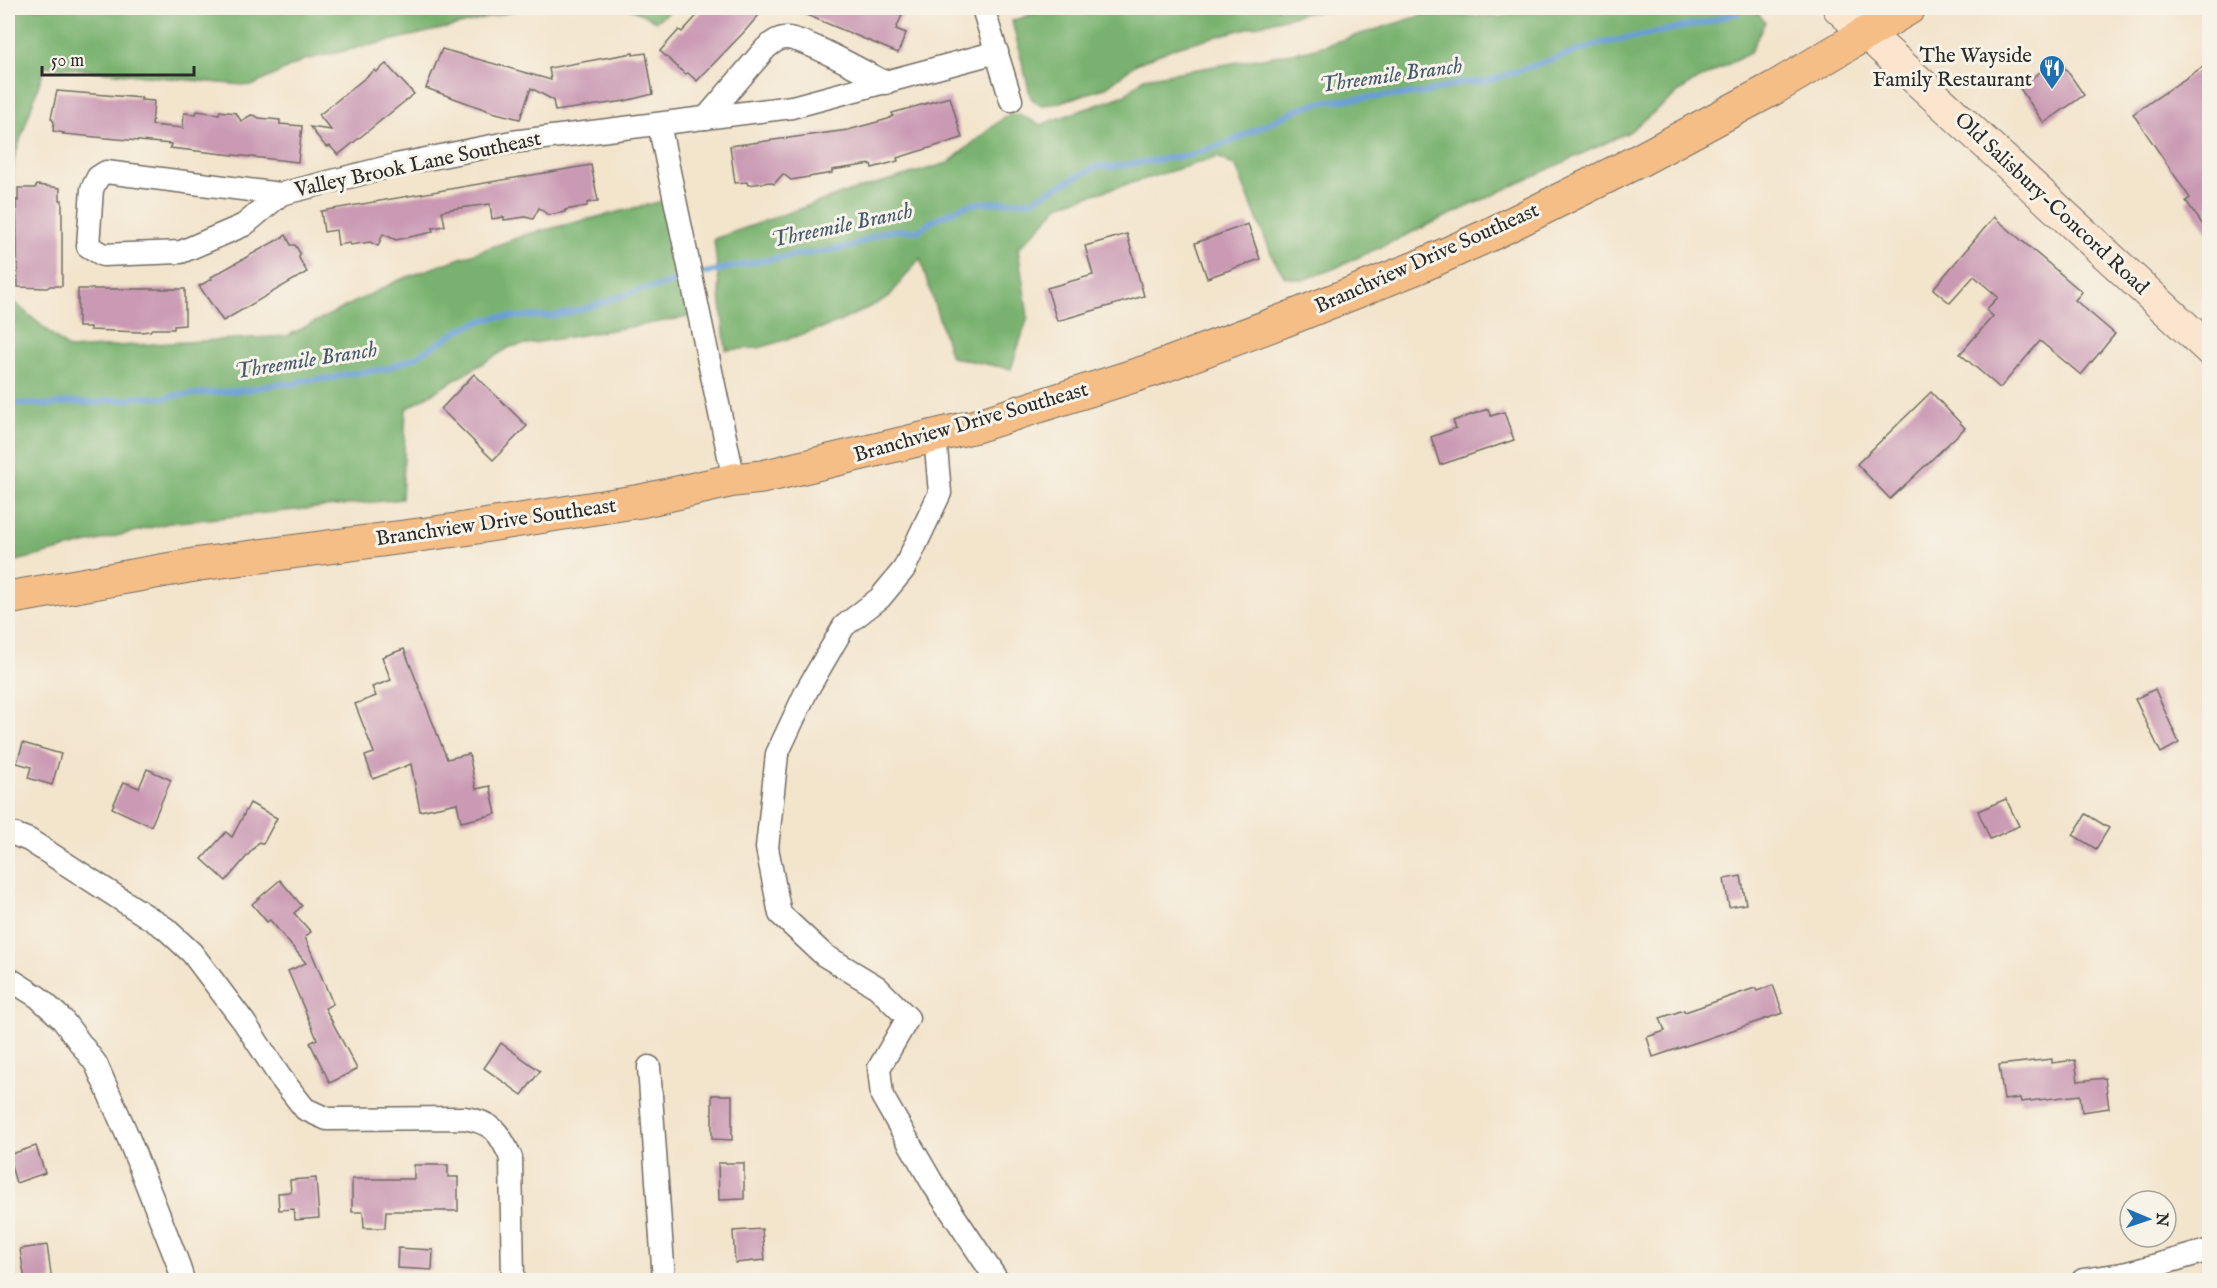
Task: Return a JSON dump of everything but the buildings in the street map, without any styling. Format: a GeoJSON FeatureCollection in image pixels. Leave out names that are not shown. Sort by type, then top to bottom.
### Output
{"type":"FeatureCollection","features":[{"type":"Feature","properties":{"kind":"main road","name":"Old Salisbury-Concord Road"},"geometry":{"type":"LineString","coordinates":[[1839,8],[2210,350]]}},
{"type":"Feature","properties":{"kind":"main road","name":"Branchview Drive Southeast"},"geometry":{"type":"LineString","coordinates":[[8,598],[200,564],[464,529],[618,505],[734,480],[762,477],[976,426],[1152,370],[1418,267],[1489,235],[1638,161],[1774,88],[1910,8]]}},
{"type":"Feature","properties":{"kind":"street"},"geometry":{"type":"LineString","coordinates":[[983,8],[1011,100]]}},
{"type":"Feature","properties":{"kind":"street"},"geometry":{"type":"LineString","coordinates":[[706,118],[766,48],[776,40],[786,37],[823,52],[886,83]]}},
{"type":"Feature","properties":{"kind":"street","name":"Valley Brook Lane Southeast"},"geometry":{"type":"LineString","coordinates":[[281,194],[244,225],[181,252],[103,255],[88,246],[92,189],[98,177],[106,172],[281,194],[396,165],[512,142],[792,107],[997,52]]}},
{"type":"Feature","properties":{"kind":"street"},"geometry":{"type":"LineString","coordinates":[[659,124],[734,480]]}},
{"type":"Feature","properties":{"kind":"street"},"geometry":{"type":"LineString","coordinates":[[936,436],[940,493],[904,569],[880,598],[844,626],[807,690],[777,754],[767,848],[780,914],[824,955],[877,987],[908,1018],[879,1068],[882,1096],[933,1184],[997,1281]]}},
{"type":"Feature","properties":{"kind":"street"},"geometry":{"type":"LineString","coordinates":[[8,832],[29,840],[165,928],[192,953],[305,1109],[327,1119],[464,1118],[480,1120],[494,1128],[511,1158],[513,1281]]}},
{"type":"Feature","properties":{"kind":"street"},"geometry":{"type":"LineString","coordinates":[[8,978],[38,997],[62,1019],[96,1064],[128,1137],[183,1281]]}},
{"type":"Feature","properties":{"kind":"street"},"geometry":{"type":"LineString","coordinates":[[649,1067],[664,1281]]}},
{"type":"Feature","properties":{"kind":"street"},"geometry":{"type":"LineString","coordinates":[[2083,1281],[2128,1272],[2210,1250]]}},
{"type":"Feature","properties":{"kind":"green space"},"geometry":{"type":"Polygon","coordinates":[[[8,8],[525,8],[304,60],[252,86],[45,66],[14,159],[8,264],[8,8]]]}},
{"type":"Feature","properties":{"kind":"green space"},"geometry":{"type":"Polygon","coordinates":[[[629,8],[674,8],[656,21],[629,8]]]}},
{"type":"Feature","properties":{"kind":"green space"},"geometry":{"type":"Polygon","coordinates":[[[1050,8],[1362,8],[1304,13],[1176,47],[1136,64],[1105,88],[1054,104],[1040,105],[1031,98],[1012,21],[1050,8]]]}},
{"type":"Feature","properties":{"kind":"green space"},"geometry":{"type":"Polygon","coordinates":[[[1523,8],[1754,8],[1765,22],[1750,53],[1688,85],[1629,132],[1333,269],[1303,280],[1285,277],[1273,258],[1236,167],[1218,157],[1061,204],[1018,249],[1028,317],[1011,369],[951,357],[920,258],[888,298],[835,324],[759,348],[726,350],[714,239],[841,194],[948,163],[1007,115],[1019,114],[1040,125],[1125,95],[1144,78],[1309,50],[1426,14],[1502,17],[1523,8]]]}},
{"type":"Feature","properties":{"kind":"green space"},"geometry":{"type":"Polygon","coordinates":[[[667,200],[689,317],[510,347],[406,409],[402,499],[169,523],[8,563],[8,297],[69,349],[287,336],[399,280],[528,234],[667,200]]]}},
{"type":"Feature","properties":{"kind":"waterway","name":"Threemile Branch"},"geometry":{"type":"LineString","coordinates":[[696,275],[755,262],[851,247],[881,233],[896,230],[918,231],[934,220],[964,206],[979,203],[1030,201],[1098,166],[1112,167],[1190,155],[1230,142],[1303,107],[1329,101],[1425,93],[1461,83],[1488,81],[1599,44],[1708,22],[1740,12]]}},
{"type":"Feature","properties":{"kind":"waterway","name":"Threemile Branch"},"geometry":{"type":"LineString","coordinates":[[8,403],[50,405],[71,402],[99,403],[106,400],[128,400],[136,397],[165,398],[247,390],[278,384],[295,384],[300,381],[386,369],[416,357],[461,329],[484,320],[498,317],[554,316],[686,278]]}},
{"type":"Feature","properties":{"kind":"place","name":"The Wayside Family Restaurant"},"geometry":{"type":"Point","coordinates":[2052,91]}}]}
